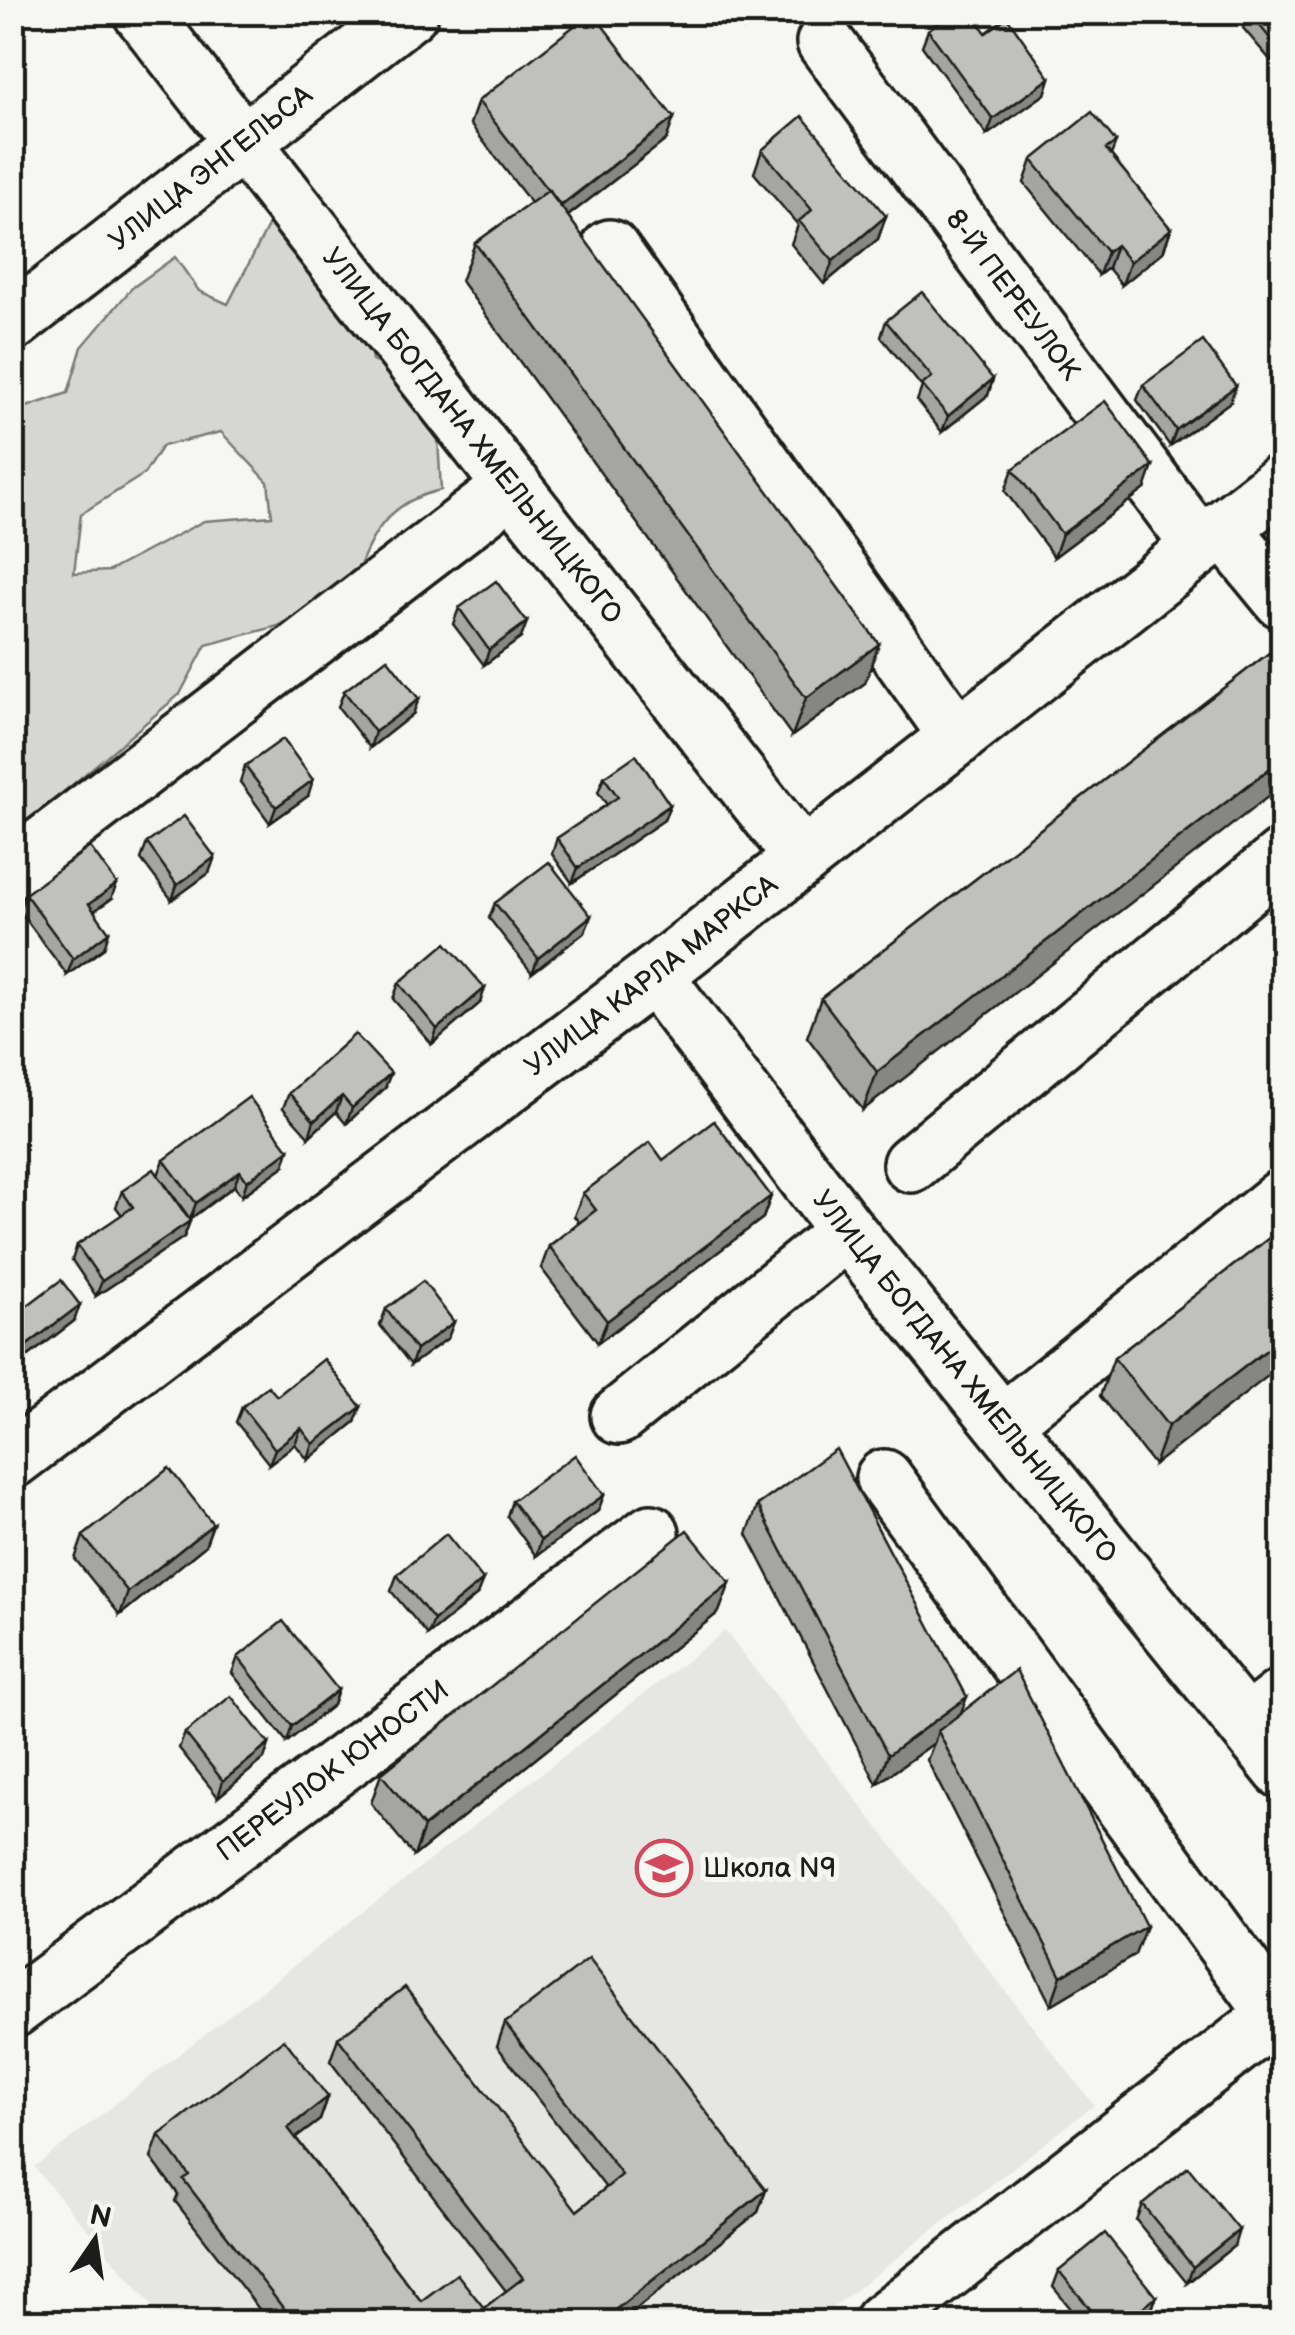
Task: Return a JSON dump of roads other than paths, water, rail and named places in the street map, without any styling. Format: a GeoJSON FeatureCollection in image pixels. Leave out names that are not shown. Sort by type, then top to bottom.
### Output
{"type":"FeatureCollection","features":[{"type":"Feature","properties":{"kind":"street","name":"УЛИЦА БОГДАНА ХМЕЛЬНИЦКОГО"},"geometry":{"type":"LineString","coordinates":[[141,12],[246,141],[803,858]]}},
{"type":"Feature","properties":{"kind":"street","name":"УЛИЦА ЭНГЕЛЬСА"},"geometry":{"type":"LineString","coordinates":[[12,323],[410,12]]}},
{"type":"Feature","properties":{"kind":"street","name":"8-Й ПЕРЕУЛОК"},"geometry":{"type":"LineString","coordinates":[[825,42],[1212,537],[1282,600]]}},
{"type":"Feature","properties":{"kind":"street"},"geometry":{"type":"LineString","coordinates":[[610,248],[958,737]]}},
{"type":"Feature","properties":{"kind":"street","name":"УЛИЦА КАРЛА МАРКСА"},"geometry":{"type":"LineString","coordinates":[[12,1460],[654,976],[1282,482]]}},
{"type":"Feature","properties":{"kind":"street"},"geometry":{"type":"LineString","coordinates":[[12,869],[513,486]]}},
{"type":"Feature","properties":{"kind":"street"},"geometry":{"type":"LineString","coordinates":[[911,1164],[1282,858]]}},
{"type":"Feature","properties":{"kind":"street","name":"УЛИЦА БОГДАНА ХМЕЛЬНИЦКОГО"},"geometry":{"type":"LineString","coordinates":[[654,976],[847,1231],[1004,1422],[1264,1711],[1282,1770]]}},
{"type":"Feature","properties":{"kind":"street"},"geometry":{"type":"LineString","coordinates":[[1004,1422],[1282,1198]]}},
{"type":"Feature","properties":{"kind":"street"},"geometry":{"type":"LineString","coordinates":[[620,1416],[847,1231]]}},
{"type":"Feature","properties":{"kind":"street"},"geometry":{"type":"LineString","coordinates":[[882,2322],[1279,2013],[884,1478]]}},
{"type":"Feature","properties":{"kind":"street","name":"ПЕРЕУЛОК ЮНОСТИ"},"geometry":{"type":"LineString","coordinates":[[12,2010],[651,1533]]}},
{"type":"Feature","properties":{"kind":"place","name":"Школа N9"},"geometry":{"type":"Point","coordinates":[664,1868]}}]}
